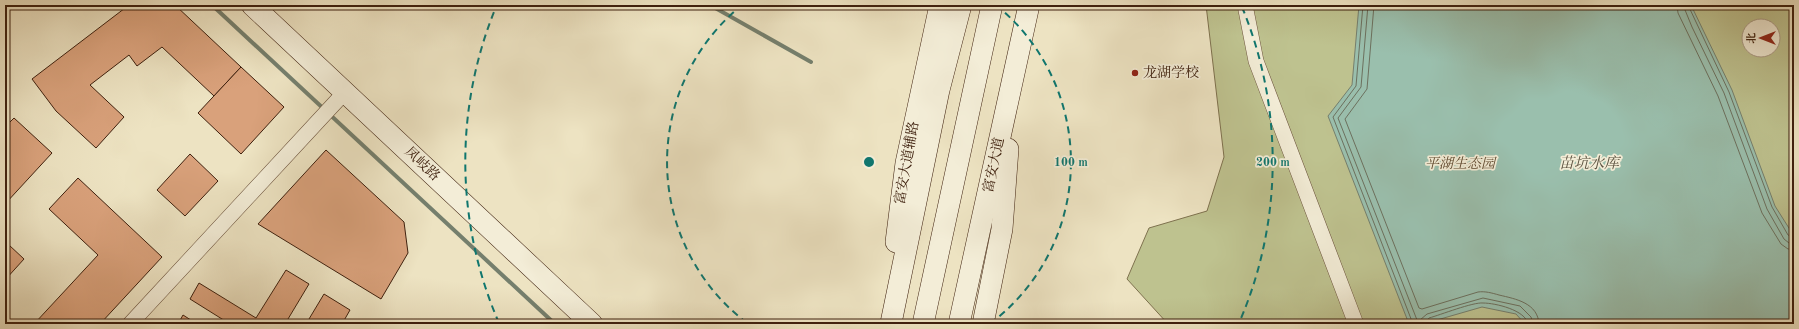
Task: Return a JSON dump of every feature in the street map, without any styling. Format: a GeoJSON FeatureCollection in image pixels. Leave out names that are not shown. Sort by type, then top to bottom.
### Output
{"type":"FeatureCollection","features":[{"type":"Feature","properties":{"kind":"main road","name":"凤岐路"},"geometry":{"type":"LineString","coordinates":[[252,5],[592,324]]}},
{"type":"Feature","properties":{"kind":"main road","name":"富安大道辅路"},"geometry":{"type":"LineString","coordinates":[[891,324],[899,206],[916,113],[940,5]]}},
{"type":"Feature","properties":{"kind":"main road"},"geometry":{"type":"LineString","coordinates":[[891,324],[939,90],[961,5]]}},
{"type":"Feature","properties":{"kind":"main road"},"geometry":{"type":"LineString","coordinates":[[923,324],[992,5]]}},
{"type":"Feature","properties":{"kind":"main road","name":"富安大道"},"geometry":{"type":"LineString","coordinates":[[959,324],[1029,5]]}},
{"type":"Feature","properties":{"kind":"main road"},"geometry":{"type":"LineString","coordinates":[[983,324],[1002,229],[1006,182],[1010,91]]}},
{"type":"Feature","properties":{"kind":"street"},"geometry":{"type":"LineString","coordinates":[[1245,5],[1256,61],[1356,324]]}},
{"type":"Feature","properties":{"kind":"street"},"geometry":{"type":"LineString","coordinates":[[130,324],[345,92]]}},
{"type":"Feature","properties":{"kind":"green space","name":"苗坑水库"},"geometry":{"type":"Polygon","coordinates":[[[1206,5],[1794,5],[1794,324],[1168,324],[1127,279],[1149,228],[1207,211],[1224,157],[1206,5]]]}},
{"type":"Feature","properties":{"kind":"water","name":"苗坑水库"},"geometry":{"type":"Polygon","coordinates":[[[1359,5],[1691,5],[1732,90],[1775,206],[1794,236],[1794,324],[1525,324],[1516,314],[1482,307],[1423,324],[1409,324],[1328,116],[1352,85],[1359,5]]]}},
{"type":"Feature","properties":{"kind":"building"},"geometry":{"type":"Polygon","coordinates":[[[129,5],[175,5],[241,67],[214,96],[162,47],[137,66],[129,55],[90,85],[124,117],[96,148],[56,111],[32,79],[129,5]]]}},
{"type":"Feature","properties":{"kind":"building"},"geometry":{"type":"Polygon","coordinates":[[[241,67],[284,107],[241,154],[198,113],[241,67]]]}},
{"type":"Feature","properties":{"kind":"building"},"geometry":{"type":"Polygon","coordinates":[[[14,118],[52,153],[5,204],[5,127],[14,118]]]}},
{"type":"Feature","properties":{"kind":"building"},"geometry":{"type":"Polygon","coordinates":[[[326,150],[404,222],[408,253],[381,299],[258,224],[326,150]]]}},
{"type":"Feature","properties":{"kind":"building"},"geometry":{"type":"Polygon","coordinates":[[[190,154],[218,181],[185,216],[157,190],[190,154]]]}},
{"type":"Feature","properties":{"kind":"building"},"geometry":{"type":"Polygon","coordinates":[[[78,178],[162,257],[100,324],[34,324],[98,255],[49,209],[78,178]]]}},
{"type":"Feature","properties":{"kind":"building"},"geometry":{"type":"Polygon","coordinates":[[[9,245],[24,259],[5,280],[5,249],[9,245]]]}},
{"type":"Feature","properties":{"kind":"building"},"geometry":{"type":"Polygon","coordinates":[[[286,270],[309,284],[285,324],[230,324],[190,299],[199,283],[256,318],[286,270]]]}},
{"type":"Feature","properties":{"kind":"building"},"geometry":{"type":"Polygon","coordinates":[[[324,294],[350,310],[342,324],[306,324],[324,294]]]}},
{"type":"Feature","properties":{"kind":"building"},"geometry":{"type":"Polygon","coordinates":[[[183,315],[197,324],[178,324],[183,315]]]}},
{"type":"Feature","properties":{"kind":"waterway"},"geometry":{"type":"LineString","coordinates":[[212,5],[555,324]]}},
{"type":"Feature","properties":{"kind":"waterway"},"geometry":{"type":"LineString","coordinates":[[710,5],[811,62]]}},
{"type":"Feature","properties":{"kind":"place","name":"龙湖学校"},"geometry":{"type":"Point","coordinates":[1135,73]}},
{"type":"Feature","properties":{"kind":"park label","name":"平湖生态园"},"geometry":{"type":"Point","coordinates":[1460,164]}}]}
